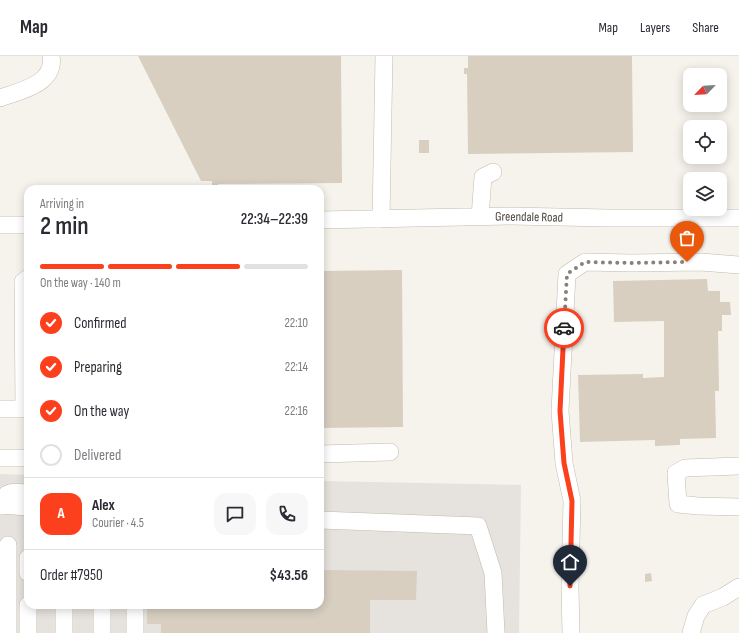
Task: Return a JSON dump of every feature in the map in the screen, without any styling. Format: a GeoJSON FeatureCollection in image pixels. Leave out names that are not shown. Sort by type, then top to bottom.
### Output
{"type":"FeatureCollection","features":[{"type":"Feature","properties":{"kind":"street"},"geometry":{"type":"LineString","coordinates":[[0,98],[38,84],[48,74],[52,62],[51,56]]}},
{"type":"Feature","properties":{"kind":"street"},"geometry":{"type":"LineString","coordinates":[[381,219],[384,56]]}},
{"type":"Feature","properties":{"kind":"street"},"geometry":{"type":"LineString","coordinates":[[480,217],[483,177],[493,172]]}},
{"type":"Feature","properties":{"kind":"street","name":"Greendale Road"},"geometry":{"type":"LineString","coordinates":[[324,220],[480,217],[739,218]]}},
{"type":"Feature","properties":{"kind":"street"},"geometry":{"type":"LineString","coordinates":[[0,225],[24,225]]}},
{"type":"Feature","properties":{"kind":"street"},"geometry":{"type":"LineString","coordinates":[[571,633],[570,586],[572,501],[564,463],[560,411],[567,274],[585,262],[701,262],[739,265]]}},
{"type":"Feature","properties":{"kind":"street"},"geometry":{"type":"LineString","coordinates":[[24,281],[24,324]]}},
{"type":"Feature","properties":{"kind":"street"},"geometry":{"type":"LineString","coordinates":[[0,409],[24,409]]}},
{"type":"Feature","properties":{"kind":"street"},"geometry":{"type":"LineString","coordinates":[[324,454],[390,452]]}},
{"type":"Feature","properties":{"kind":"street"},"geometry":{"type":"LineString","coordinates":[[0,458],[24,458]]}},
{"type":"Feature","properties":{"kind":"street"},"geometry":{"type":"LineString","coordinates":[[739,466],[685,468],[676,473],[678,504],[739,507]]}},
{"type":"Feature","properties":{"kind":"street"},"geometry":{"type":"LineString","coordinates":[[24,493],[6,494],[2,505],[24,507]]}},
{"type":"Feature","properties":{"kind":"street"},"geometry":{"type":"LineString","coordinates":[[324,520],[478,526],[493,573],[496,633]]}},
{"type":"Feature","properties":{"kind":"street"},"geometry":{"type":"LineString","coordinates":[[8,545],[8,633]]}},
{"type":"Feature","properties":{"kind":"street"},"geometry":{"type":"LineString","coordinates":[[691,633],[696,616],[703,605],[723,597],[739,588]]}},
{"type":"Feature","properties":{"kind":"street"},"geometry":{"type":"LineString","coordinates":[[28,609],[28,633]]}},
{"type":"Feature","properties":{"kind":"street"},"geometry":{"type":"LineString","coordinates":[[64,609],[64,633]]}},
{"type":"Feature","properties":{"kind":"street"},"geometry":{"type":"LineString","coordinates":[[102,609],[102,633]]}},
{"type":"Feature","properties":{"kind":"street"},"geometry":{"type":"LineString","coordinates":[[135,609],[135,633]]}},
{"type":"Feature","properties":{"kind":"shaded area"},"geometry":{"type":"Polygon","coordinates":[[[0,474],[24,475],[24,609],[324,609],[324,481],[521,485],[519,633],[0,633],[0,474]]]}},
{"type":"Feature","properties":{"kind":"building"},"geometry":{"type":"Polygon","coordinates":[[[138,56],[341,56],[342,183],[212,185],[212,181],[201,181],[138,56]]]}},
{"type":"Feature","properties":{"kind":"building"},"geometry":{"type":"Polygon","coordinates":[[[468,56],[632,56],[633,152],[468,154],[467,74],[464,74],[464,68],[468,68],[468,56]]]}},
{"type":"Feature","properties":{"kind":"building"},"geometry":{"type":"Polygon","coordinates":[[[419,140],[429,140],[429,153],[419,153],[419,140]]]}},
{"type":"Feature","properties":{"kind":"building"},"geometry":{"type":"Polygon","coordinates":[[[402,270],[403,427],[324,428],[324,271],[402,270]]]}},
{"type":"Feature","properties":{"kind":"building"},"geometry":{"type":"Polygon","coordinates":[[[707,279],[708,291],[720,291],[720,302],[730,302],[731,315],[722,315],[722,331],[718,331],[719,391],[715,391],[716,438],[680,439],[680,445],[655,446],[655,440],[580,442],[578,375],[643,374],[643,378],[664,377],[664,321],[614,322],[613,281],[707,279]]]}},
{"type":"Feature","properties":{"kind":"building"},"geometry":{"type":"Polygon","coordinates":[[[324,570],[417,571],[416,600],[370,600],[370,633],[161,633],[161,624],[147,624],[147,609],[324,609],[324,570]]]}},
{"type":"Feature","properties":{"kind":"building"},"geometry":{"type":"Polygon","coordinates":[[[651,573],[652,581],[645,582],[645,574],[651,573]]]}},
{"type":"Feature","properties":{"kind":"way so far"},"geometry":{"type":"LineString","coordinates":[[564,328],[567,274],[585,262],[687,262]]}},
{"type":"Feature","properties":{"kind":"route"},"geometry":{"type":"LineString","coordinates":[[564,328],[560,411],[564,463],[572,501],[570,586]]}}]}
